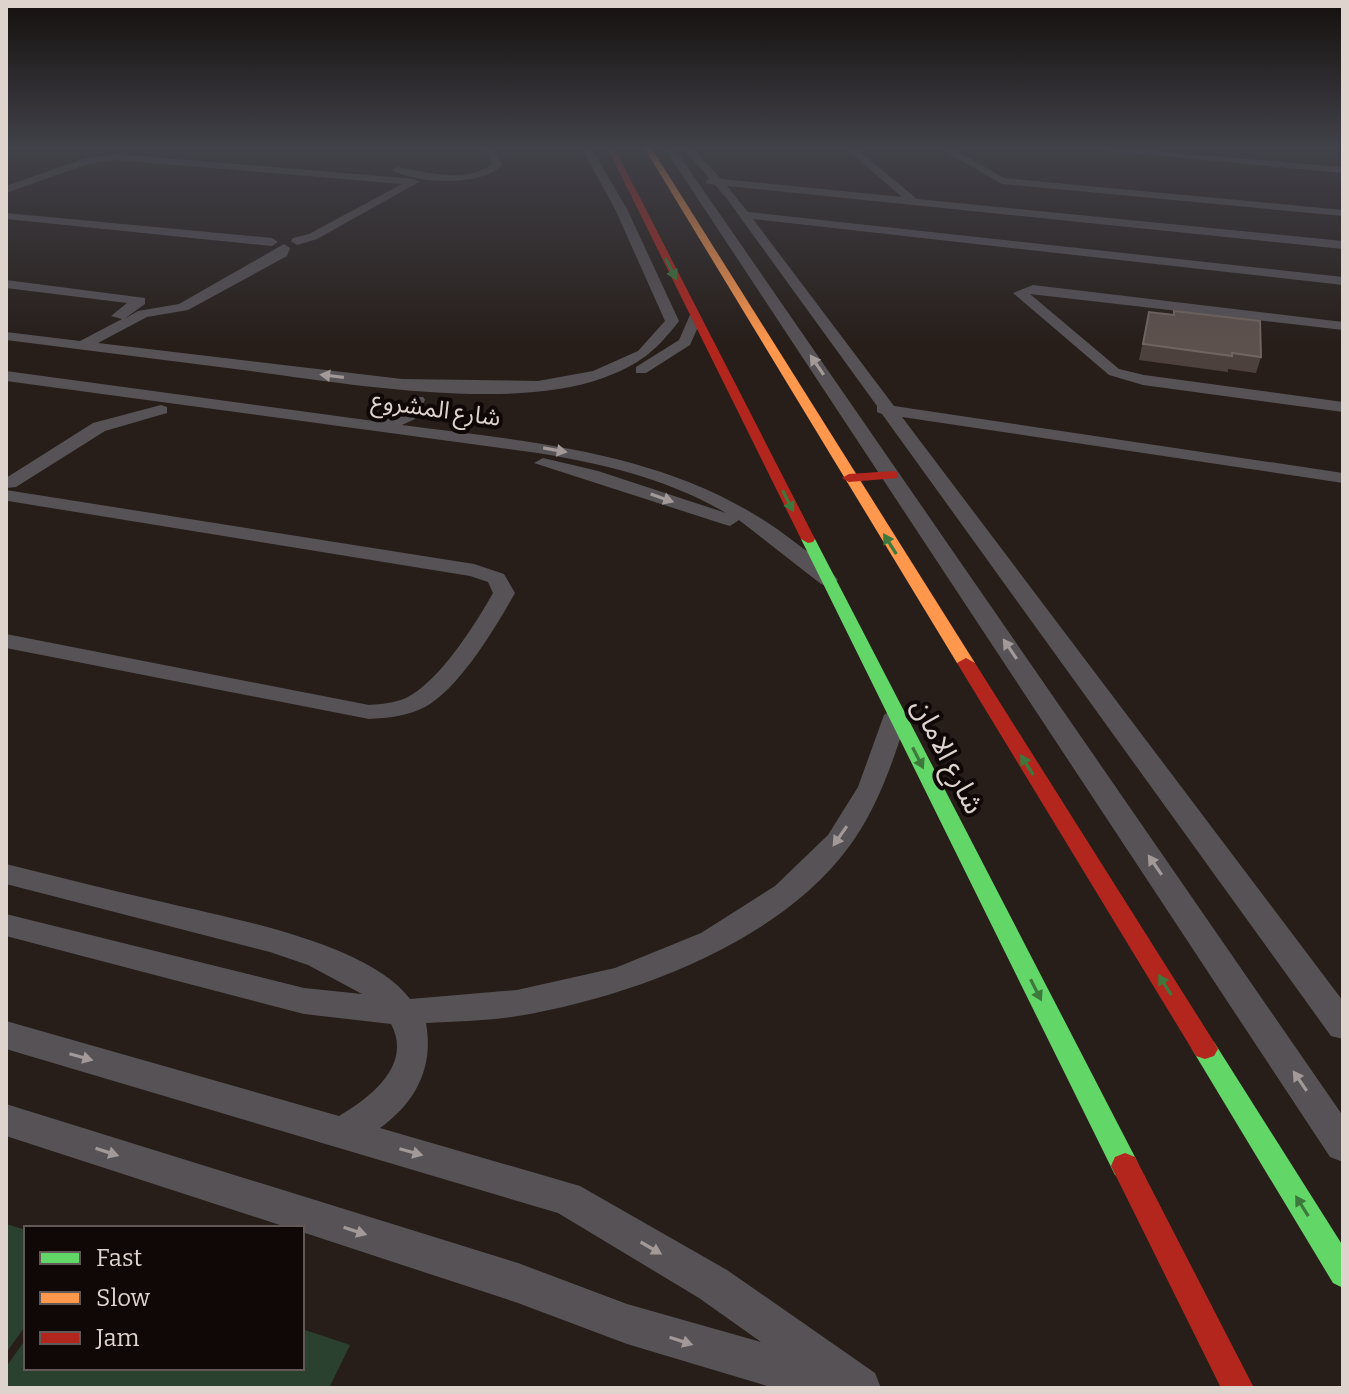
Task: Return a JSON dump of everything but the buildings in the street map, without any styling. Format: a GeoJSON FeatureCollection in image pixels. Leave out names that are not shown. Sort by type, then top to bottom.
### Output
{"type":"FeatureCollection","features":[{"type":"Feature","properties":{"kind":"street"},"geometry":{"type":"LineString","coordinates":[[6,216],[284,244],[313,237],[355,214]]}},
{"type":"Feature","properties":{"kind":"street"},"geometry":{"type":"LineString","coordinates":[[6,336],[444,389],[540,385],[620,365],[648,351],[665,336],[672,321],[623,214]]}},
{"type":"Feature","properties":{"kind":"street","name":"شارع الامان"},"geometry":{"type":"LineString","coordinates":[[643,214],[1238,1388]]}},
{"type":"Feature","properties":{"kind":"street","name":"شارع الامان"},"geometry":{"type":"LineString","coordinates":[[687,214],[1343,1273]]}},
{"type":"Feature","properties":{"kind":"street"},"geometry":{"type":"LineString","coordinates":[[722,214],[744,256],[1343,1146]]}},
{"type":"Feature","properties":{"kind":"street"},"geometry":{"type":"LineString","coordinates":[[1041,214],[1343,245]]}},
{"type":"Feature","properties":{"kind":"street"},"geometry":{"type":"LineString","coordinates":[[744,215],[1343,281]]}},
{"type":"Feature","properties":{"kind":"street"},"geometry":{"type":"LineString","coordinates":[[744,215],[1343,1026]]}},
{"type":"Feature","properties":{"kind":"street"},"geometry":{"type":"LineString","coordinates":[[81,346],[143,314],[183,307],[283,253],[284,244]]}},
{"type":"Feature","properties":{"kind":"street"},"geometry":{"type":"LineString","coordinates":[[712,257],[744,256]]}},
{"type":"Feature","properties":{"kind":"street"},"geometry":{"type":"LineString","coordinates":[[6,284],[140,301],[65,344]]}},
{"type":"Feature","properties":{"kind":"street"},"geometry":{"type":"LineString","coordinates":[[1343,326],[1033,289],[1020,293],[1114,372],[1143,380],[1343,407]]}},
{"type":"Feature","properties":{"kind":"street","name":"شارع المشروع"},"geometry":{"type":"LineString","coordinates":[[6,350],[417,400],[472,402],[528,398],[612,381],[652,365],[676,350],[685,342],[695,318]]}},
{"type":"Feature","properties":{"kind":"street"},"geometry":{"type":"LineString","coordinates":[[131,366],[150,354]]}},
{"type":"Feature","properties":{"kind":"street","name":"شارع المشروع"},"geometry":{"type":"LineString","coordinates":[[6,376],[386,426],[538,448],[624,465],[702,493],[770,533],[828,580]]}},
{"type":"Feature","properties":{"kind":"street"},"geometry":{"type":"LineString","coordinates":[[6,389],[544,464],[592,475],[770,533]]}},
{"type":"Feature","properties":{"kind":"street"},"geometry":{"type":"LineString","coordinates":[[7,486],[86,425],[93,416],[90,400]]}},
{"type":"Feature","properties":{"kind":"street"},"geometry":{"type":"LineString","coordinates":[[386,426],[409,415],[417,400]]}},
{"type":"Feature","properties":{"kind":"street"},"geometry":{"type":"LineString","coordinates":[[843,404],[1343,478]]}},
{"type":"Feature","properties":{"kind":"street"},"geometry":{"type":"LineString","coordinates":[[7,486],[99,427],[161,410]]}},
{"type":"Feature","properties":{"kind":"street"},"geometry":{"type":"LineString","coordinates":[[249,421],[265,410]]}},
{"type":"Feature","properties":{"kind":"street"},"geometry":{"type":"LineString","coordinates":[[849,478],[893,475]]}},
{"type":"Feature","properties":{"kind":"street"},"geometry":{"type":"LineString","coordinates":[[6,641],[369,712],[388,711],[406,707],[434,690],[504,593],[497,578],[474,570],[7,486]]}},
{"type":"Feature","properties":{"kind":"street"},"geometry":{"type":"LineString","coordinates":[[6,925],[304,1001],[406,1012],[517,1003],[591,986],[620,979],[712,941],[785,894],[838,842],[871,787],[896,715]]}},
{"type":"Feature","properties":{"kind":"street"},"geometry":{"type":"LineString","coordinates":[[6,874],[300,948],[374,986],[406,1012],[416,1042],[409,1077],[383,1110],[342,1132]]}},
{"type":"Feature","properties":{"kind":"street"},"geometry":{"type":"LineString","coordinates":[[6,1035],[567,1198],[713,1284],[860,1388]]}},
{"type":"Feature","properties":{"kind":"street"},"geometry":{"type":"LineString","coordinates":[[6,1120],[518,1283],[686,1343],[845,1388]]}},
{"type":"Feature","properties":{"kind":"green space"},"geometry":{"type":"Polygon","coordinates":[[[6,1224],[24,1229],[24,1328],[6,1353],[6,1224]]]}},
{"type":"Feature","properties":{"kind":"green space"},"geometry":{"type":"Polygon","coordinates":[[[304,1330],[350,1345],[329,1388],[6,1388],[6,1367],[24,1342],[24,1370],[304,1370],[304,1330]]]}},
{"type":"Feature","properties":{"kind":"traffic: fast"},"geometry":{"type":"LineString","coordinates":[[808,539],[1125,1166]]}},
{"type":"Feature","properties":{"kind":"traffic: fast"},"geometry":{"type":"LineString","coordinates":[[1205,1049],[1343,1273]]}},
{"type":"Feature","properties":{"kind":"traffic: slow"},"geometry":{"type":"LineString","coordinates":[[688,214],[966,663]]}},
{"type":"Feature","properties":{"kind":"traffic: jam"},"geometry":{"type":"LineString","coordinates":[[644,214],[808,539]]}},
{"type":"Feature","properties":{"kind":"traffic: jam"},"geometry":{"type":"LineString","coordinates":[[849,478],[893,475]]}},
{"type":"Feature","properties":{"kind":"traffic: jam"},"geometry":{"type":"LineString","coordinates":[[966,663],[1205,1049]]}},
{"type":"Feature","properties":{"kind":"traffic: jam"},"geometry":{"type":"LineString","coordinates":[[1125,1166],[1238,1388]]}}]}
